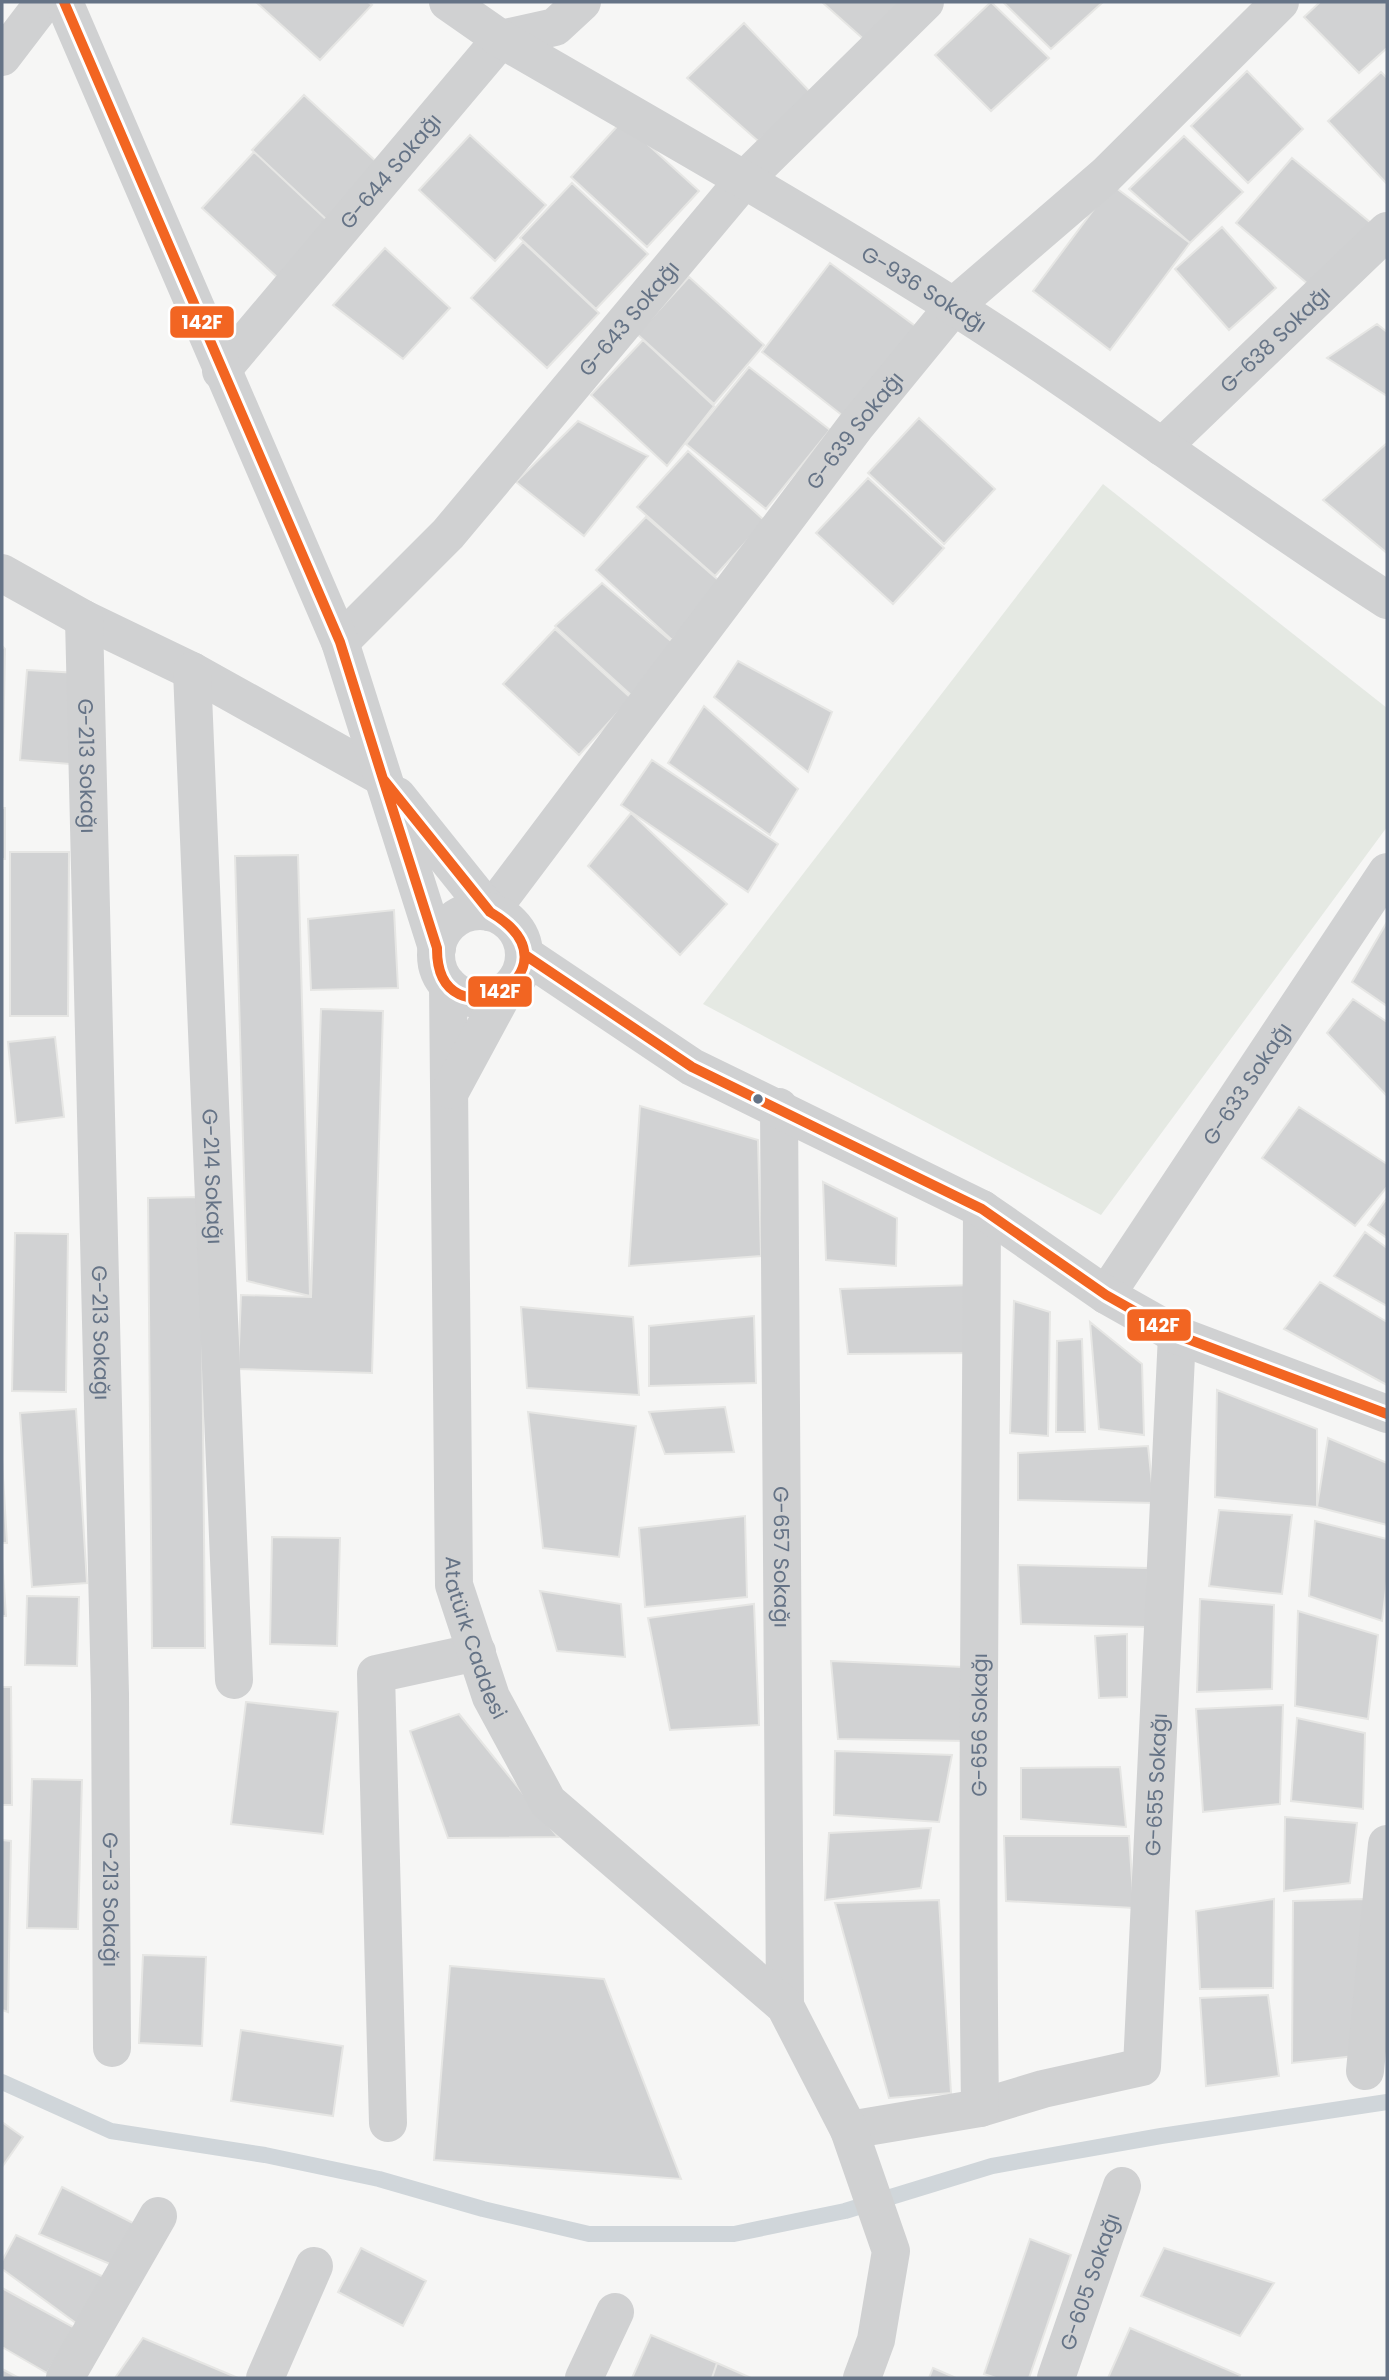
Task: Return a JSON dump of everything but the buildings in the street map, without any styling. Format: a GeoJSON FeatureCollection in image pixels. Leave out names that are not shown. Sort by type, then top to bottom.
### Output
{"type":"FeatureCollection","features":[{"type":"Feature","properties":{"kind":"street"},"geometry":{"type":"LineString","coordinates":[[2,57],[44,2]]}},
{"type":"Feature","properties":{"kind":"street"},"geometry":{"type":"LineString","coordinates":[[64,2],[340,642],[437,948]]}},
{"type":"Feature","properties":{"kind":"street","name":"G-936 Sokağı"},"geometry":{"type":"LineString","coordinates":[[448,2],[501,39],[954,306],[1162,447],[1285,535],[1387,600]]}},
{"type":"Feature","properties":{"kind":"street"},"geometry":{"type":"LineString","coordinates":[[501,39],[555,27],[582,2]]}},
{"type":"Feature","properties":{"kind":"street","name":"G-643 Sokağı"},"geometry":{"type":"LineString","coordinates":[[340,642],[448,534],[744,180],[925,2]]}},
{"type":"Feature","properties":{"kind":"street","name":"G-639 Sokağı"},"geometry":{"type":"LineString","coordinates":[[489,912],[855,427],[954,306],[1106,175],[1280,2]]}},
{"type":"Feature","properties":{"kind":"street","name":"G-644 Sokağı"},"geometry":{"type":"LineString","coordinates":[[221,371],[501,39]]}},
{"type":"Feature","properties":{"kind":"street","name":"G-638 Sokağı"},"geometry":{"type":"LineString","coordinates":[[1162,447],[1387,231]]}},
{"type":"Feature","properties":{"kind":"street"},"geometry":{"type":"LineString","coordinates":[[2,573],[84,619],[192,671],[382,777],[489,912]]}},
{"type":"Feature","properties":{"kind":"street","name":"G-213 Sokağı"},"geometry":{"type":"LineString","coordinates":[[84,619],[110,1694],[112,2048]]}},
{"type":"Feature","properties":{"kind":"street","name":"G-214 Sokağı"},"geometry":{"type":"LineString","coordinates":[[192,671],[234,1680]]}},
{"type":"Feature","properties":{"kind":"street","name":"G-633 Sokağı"},"geometry":{"type":"LineString","coordinates":[[1106,1295],[1387,872]]}},
{"type":"Feature","properties":{"kind":"street"},"geometry":{"type":"LineString","coordinates":[[525,955],[515,983],[490,999],[475,999],[460,994],[448,985],[436,962],[437,948],[449,923],[461,915],[489,912],[503,917],[515,927],[525,955],[692,1067],[779,1107],[982,1209],[1106,1295],[1177,1335],[1387,1414]]}},
{"type":"Feature","properties":{"kind":"street","name":"Atatürk Caddesi"},"geometry":{"type":"LineString","coordinates":[[448,985],[454,1585],[491,1697],[548,1802],[785,2006],[853,2140],[891,2251],[876,2340],[862,2378]]}},
{"type":"Feature","properties":{"kind":"street"},"geometry":{"type":"LineString","coordinates":[[449,1095],[504,992]]}},
{"type":"Feature","properties":{"kind":"street","name":"G-657 Sokağı"},"geometry":{"type":"LineString","coordinates":[[779,1107],[785,2006]]}},
{"type":"Feature","properties":{"kind":"street","name":"G-656 Sokağı"},"geometry":{"type":"LineString","coordinates":[[980,2108],[976,1845],[981,1705],[982,1209]]}},
{"type":"Feature","properties":{"kind":"street","name":"G-655 Sokağı"},"geometry":{"type":"LineString","coordinates":[[980,2108],[1055,2086],[1142,2067],[1177,1335]]}},
{"type":"Feature","properties":{"kind":"street"},"geometry":{"type":"LineString","coordinates":[[388,2123],[376,1674],[477,1652]]}},
{"type":"Feature","properties":{"kind":"street"},"geometry":{"type":"LineString","coordinates":[[1365,2071],[1387,1844]]}},
{"type":"Feature","properties":{"kind":"street"},"geometry":{"type":"LineString","coordinates":[[853,2140],[980,2108]]}},
{"type":"Feature","properties":{"kind":"street","name":"G-605 Sokağı"},"geometry":{"type":"LineString","coordinates":[[1056,2378],[1122,2186]]}},
{"type":"Feature","properties":{"kind":"street"},"geometry":{"type":"LineString","coordinates":[[65,2378],[158,2216]]}},
{"type":"Feature","properties":{"kind":"street"},"geometry":{"type":"LineString","coordinates":[[265,2378],[314,2266]]}},
{"type":"Feature","properties":{"kind":"street"},"geometry":{"type":"LineString","coordinates":[[584,2378],[615,2312]]}},
{"type":"Feature","properties":{"kind":"shaded area"},"geometry":{"type":"Polygon","coordinates":[[[1103,484],[1387,708],[1387,827],[1101,1215],[703,1004],[1103,484]]]}},
{"type":"Feature","properties":{"kind":"waterway"},"geometry":{"type":"LineString","coordinates":[[2,2082],[111,2131],[265,2155],[379,2179],[483,2209],[589,2234],[734,2234],[845,2211],[992,2166],[1161,2136],[1387,2102]]}},
{"type":"Feature","properties":{"kind":"transit line","name":"142F"},"geometry":{"type":"LineString","coordinates":[[64,2],[340,642]]}},
{"type":"Feature","properties":{"kind":"transit line","name":"142F"},"geometry":{"type":"LineString","coordinates":[[340,642],[383,779]]}},
{"type":"Feature","properties":{"kind":"transit line","name":"142F"},"geometry":{"type":"LineString","coordinates":[[340,642],[383,779]]}},
{"type":"Feature","properties":{"kind":"transit line","name":"142F"},"geometry":{"type":"LineString","coordinates":[[383,779],[490,912],[517,935],[525,957],[518,977],[501,991],[480,998],[459,994],[443,978],[437,948],[383,779]]}},
{"type":"Feature","properties":{"kind":"transit line","name":"142F"},"geometry":{"type":"LineString","coordinates":[[525,955],[692,1067],[982,1209],[1106,1295],[1177,1335],[1387,1414]]}}]}
